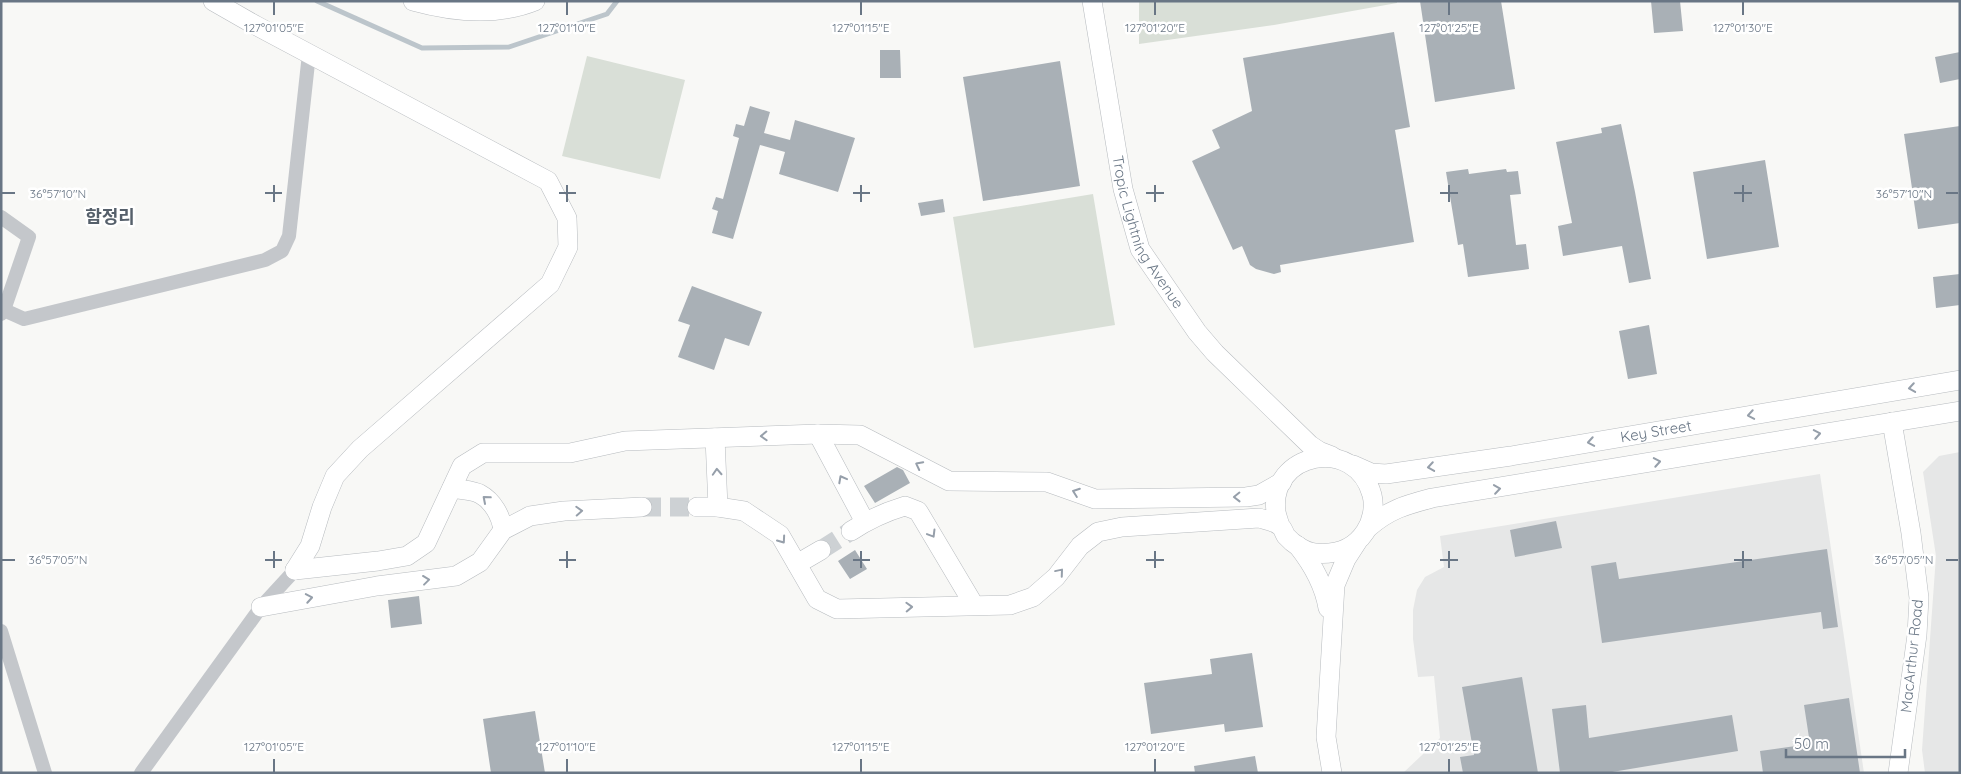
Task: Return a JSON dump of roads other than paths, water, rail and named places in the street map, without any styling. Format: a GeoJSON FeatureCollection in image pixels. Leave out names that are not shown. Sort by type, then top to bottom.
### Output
{"type":"FeatureCollection","features":[{"type":"Feature","properties":{"kind":"street"},"geometry":{"type":"LineString","coordinates":[[141,773],[261,606],[295,570],[310,546],[322,507],[335,476],[360,449],[550,284],[568,247],[567,218],[548,181],[213,1]]}},
{"type":"Feature","properties":{"kind":"street"},"geometry":{"type":"LineString","coordinates":[[413,1],[434,7],[485,13],[535,1]]}},
{"type":"Feature","properties":{"kind":"street","name":"Tropic Lightning Avenue"},"geometry":{"type":"LineString","coordinates":[[1092,1],[1123,189],[1130,221],[1140,249],[1197,332],[1209,346],[1310,445],[1319,451],[1344,461]]}},
{"type":"Feature","properties":{"kind":"street"},"geometry":{"type":"LineString","coordinates":[[1,217],[29,237],[3,312],[24,319],[265,260],[282,251],[289,236],[310,54]]}},
{"type":"Feature","properties":{"kind":"street","name":"Key Street"},"geometry":{"type":"LineString","coordinates":[[1344,461],[1371,473],[1386,474],[1511,456],[1960,380]]}},
{"type":"Feature","properties":{"kind":"street","name":"Key Street"},"geometry":{"type":"LineString","coordinates":[[1363,534],[1383,515],[1401,506],[1432,498],[1960,411]]}},
{"type":"Feature","properties":{"kind":"street"},"geometry":{"type":"LineString","coordinates":[[1286,420],[1294,436],[1297,453],[1276,496],[1276,512],[1280,526],[1288,538],[1298,546],[1313,553],[1329,554],[1344,550],[1363,534]]}},
{"type":"Feature","properties":{"kind":"street","name":"MacArthur Road"},"geometry":{"type":"LineString","coordinates":[[1892,422],[1911,533],[1919,598],[1917,635],[1898,773]]}},
{"type":"Feature","properties":{"kind":"street"},"geometry":{"type":"LineString","coordinates":[[295,570],[378,562],[407,556],[426,543],[462,466],[483,453],[570,452],[624,441],[818,434],[860,435],[949,481],[1047,482],[1095,499],[1246,497],[1259,495],[1305,460],[1320,456],[1344,461],[1362,474],[1371,493],[1373,513],[1363,534],[1346,558],[1335,585],[1331,627],[1326,737],[1332,773]]}},
{"type":"Feature","properties":{"kind":"street"},"geometry":{"type":"LineString","coordinates":[[818,434],[858,527],[888,511],[905,506],[918,511],[974,606]]}},
{"type":"Feature","properties":{"kind":"street"},"geometry":{"type":"LineString","coordinates":[[715,438],[718,507]]}},
{"type":"Feature","properties":{"kind":"street"},"geometry":{"type":"LineString","coordinates":[[452,488],[479,493],[501,517],[504,530]]}},
{"type":"Feature","properties":{"kind":"street"},"geometry":{"type":"LineString","coordinates":[[261,606],[377,586],[456,576],[480,562],[504,530],[530,516],[564,511],[642,507]]}},
{"type":"Feature","properties":{"kind":"street"},"geometry":{"type":"LineString","coordinates":[[697,507],[718,507],[744,511],[780,535],[817,599],[837,609],[1010,605],[1033,597],[1056,577],[1080,546],[1098,532],[1122,527],[1246,518],[1266,520],[1280,526]]}},
{"type":"Feature","properties":{"kind":"street"},"geometry":{"type":"LineString","coordinates":[[1298,546],[1315,569],[1326,594],[1331,627]]}},
{"type":"Feature","properties":{"kind":"street"},"geometry":{"type":"LineString","coordinates":[[797,564],[821,550]]}},
{"type":"Feature","properties":{"kind":"street"},"geometry":{"type":"LineString","coordinates":[[1,631],[45,773]]}},
{"type":"Feature","properties":{"kind":"waterway"},"geometry":{"type":"LineString","coordinates":[[317,1],[422,48],[509,47],[607,14],[617,1]]}},
{"type":"Feature","properties":{"kind":"tunnel"},"geometry":{"type":"LineString","coordinates":[[642,507],[697,507]]}},
{"type":"Feature","properties":{"kind":"tunnel"},"geometry":{"type":"LineString","coordinates":[[821,550],[851,531]]}},
{"type":"Feature","properties":{"kind":"district","name":"함정리"},"geometry":{"type":"Point","coordinates":[110,217]}}]}
